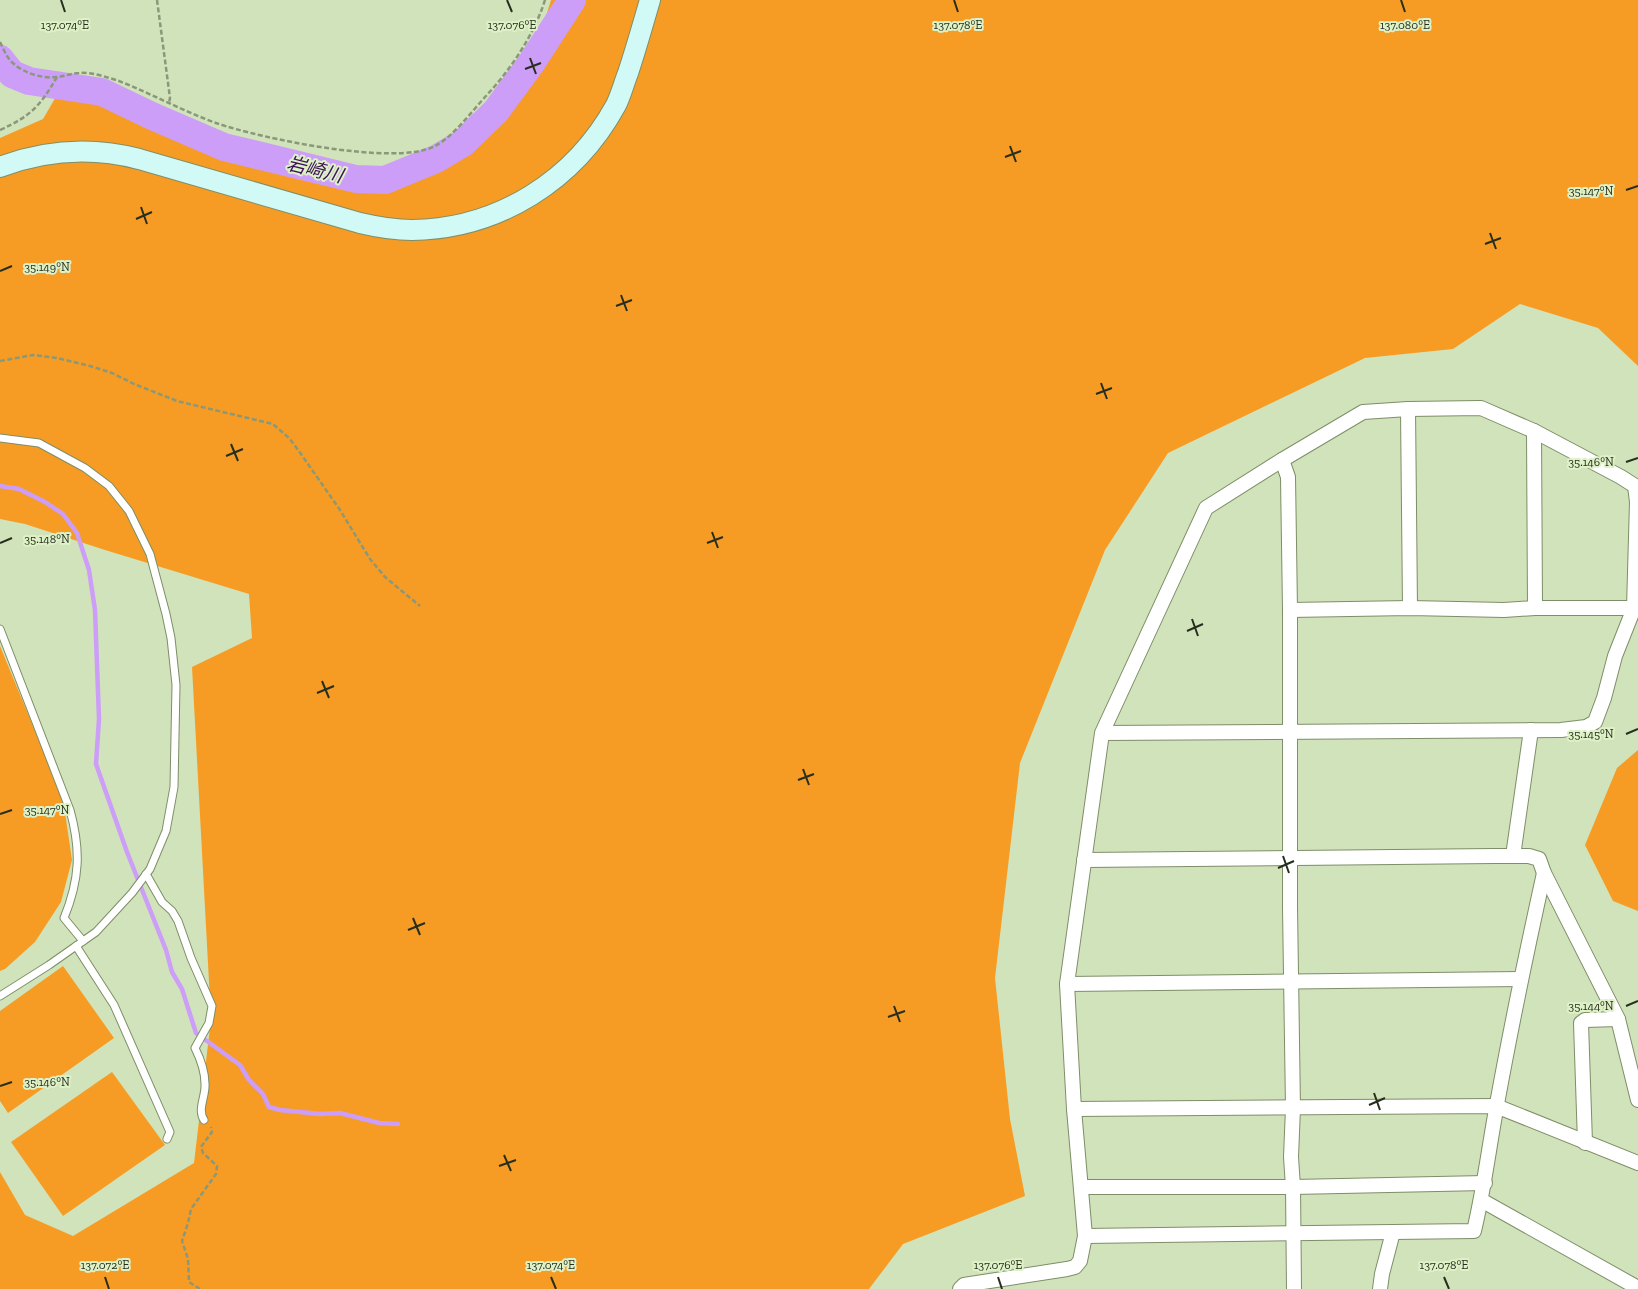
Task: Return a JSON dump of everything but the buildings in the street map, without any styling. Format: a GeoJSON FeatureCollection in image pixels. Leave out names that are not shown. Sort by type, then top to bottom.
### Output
{"type":"FeatureCollection","features":[{"type":"Feature","properties":{"kind":"street"},"geometry":{"type":"LineString","coordinates":[[0,168],[51,153],[89,151],[106,153],[139,159],[360,224],[390,229],[412,230],[456,226],[497,213],[532,196],[562,174],[584,152],[617,103],[650,0]]}},
{"type":"Feature","properties":{"kind":"street"},"geometry":{"type":"LineString","coordinates":[[960,1289],[964,1286],[1075,1267],[1080,1260],[1086,1236],[1074,1109],[1067,984],[1102,734],[1206,508],[1363,412],[1408,409],[1481,408],[1534,431],[1635,486],[1637,502],[1634,608],[1615,656],[1604,698],[1595,722],[1586,728],[1575,730],[1102,734]]}},
{"type":"Feature","properties":{"kind":"street"},"geometry":{"type":"LineString","coordinates":[[1408,409],[1410,608]]}},
{"type":"Feature","properties":{"kind":"street"},"geometry":{"type":"LineString","coordinates":[[1534,431],[1535,608]]}},
{"type":"Feature","properties":{"kind":"street"},"geometry":{"type":"LineString","coordinates":[[1282,460],[1288,477],[1290,610],[1290,907],[1293,1108],[1291,1157],[1294,1289]]}},
{"type":"Feature","properties":{"kind":"street"},"geometry":{"type":"LineString","coordinates":[[1290,610],[1634,608]]}},
{"type":"Feature","properties":{"kind":"street"},"geometry":{"type":"LineString","coordinates":[[1513,856],[1531,730]]}},
{"type":"Feature","properties":{"kind":"street"},"geometry":{"type":"LineString","coordinates":[[1084,860],[1513,856],[1529,856],[1539,859],[1544,873],[1618,1019],[1638,1100]]}},
{"type":"Feature","properties":{"kind":"street"},"geometry":{"type":"LineString","coordinates":[[1086,1236],[1474,1231],[1485,1183],[1496,1106],[1544,873]]}},
{"type":"Feature","properties":{"kind":"street"},"geometry":{"type":"LineString","coordinates":[[1067,984],[1521,979]]}},
{"type":"Feature","properties":{"kind":"street"},"geometry":{"type":"LineString","coordinates":[[1585,1143],[1581,1023],[1585,1020],[1618,1019]]}},
{"type":"Feature","properties":{"kind":"street"},"geometry":{"type":"LineString","coordinates":[[1074,1109],[1496,1106],[1638,1164]]}},
{"type":"Feature","properties":{"kind":"street"},"geometry":{"type":"LineString","coordinates":[[1081,1187],[1293,1187],[1485,1183]]}},
{"type":"Feature","properties":{"kind":"street"},"geometry":{"type":"LineString","coordinates":[[1481,1200],[1638,1288]]}},
{"type":"Feature","properties":{"kind":"street"},"geometry":{"type":"LineString","coordinates":[[1380,1289],[1393,1232]]}},
{"type":"Feature","properties":{"kind":"lane"},"geometry":{"type":"LineString","coordinates":[[0,438],[39,443],[85,468],[109,486],[129,512],[150,554],[171,638],[176,685],[174,787],[166,831],[146,874],[132,893],[96,932],[0,996]]}},
{"type":"Feature","properties":{"kind":"lane"},"geometry":{"type":"LineString","coordinates":[[0,629],[73,819],[78,856],[76,881],[64,918],[83,941]]}},
{"type":"Feature","properties":{"kind":"lane"},"geometry":{"type":"LineString","coordinates":[[146,874],[162,902],[172,910],[178,921],[191,958],[212,1006],[209,1023],[195,1048],[203,1068],[206,1086],[201,1113],[204,1120]]}},
{"type":"Feature","properties":{"kind":"lane"},"geometry":{"type":"LineString","coordinates":[[76,946],[114,1005],[170,1132],[167,1139]]}},
{"type":"Feature","properties":{"kind":"path"},"geometry":{"type":"LineString","coordinates":[[157,0],[170,98],[169,103]]}},
{"type":"Feature","properties":{"kind":"path"},"geometry":{"type":"LineString","coordinates":[[0,42],[14,65],[39,76],[57,77],[79,73],[97,76],[118,81],[217,123],[264,136],[322,148],[403,154],[419,152],[435,146],[458,127],[492,90],[517,57],[541,13],[545,0]]}},
{"type":"Feature","properties":{"kind":"path"},"geometry":{"type":"LineString","coordinates":[[0,130],[21,120],[43,101],[57,77]]}},
{"type":"Feature","properties":{"kind":"path"},"geometry":{"type":"LineString","coordinates":[[0,360],[33,355],[66,360],[112,373],[177,401],[273,424],[290,439],[301,454],[340,510],[370,559],[385,577],[420,606]]}},
{"type":"Feature","properties":{"kind":"path"},"geometry":{"type":"LineString","coordinates":[[200,1289],[189,1282],[188,1259],[182,1241],[191,1209],[216,1174],[217,1166],[203,1153],[201,1147],[212,1132],[210,1126],[204,1120]]}},
{"type":"Feature","properties":{"kind":"shaded area"},"geometry":{"type":"Polygon","coordinates":[[[551,0],[1638,0],[1638,366],[1598,328],[1520,304],[1453,349],[1365,358],[1168,453],[1105,550],[1020,763],[995,978],[1010,1119],[1025,1196],[903,1244],[869,1289],[0,1289],[0,1172],[25,1215],[73,1236],[194,1163],[211,1019],[192,667],[252,638],[249,594],[25,524],[0,519],[0,138],[43,119],[64,83],[110,88],[243,144],[346,166],[419,171],[455,158],[524,88],[551,0]]]}},
{"type":"Feature","properties":{"kind":"shaded area"},"geometry":{"type":"Polygon","coordinates":[[[0,646],[63,799],[72,860],[61,902],[35,942],[5,969],[0,971],[0,646]]]}},
{"type":"Feature","properties":{"kind":"shaded area"},"geometry":{"type":"Polygon","coordinates":[[[1638,750],[1638,911],[1613,901],[1585,845],[1617,768],[1638,750]]]}},
{"type":"Feature","properties":{"kind":"shaded area"},"geometry":{"type":"Polygon","coordinates":[[[63,966],[114,1038],[8,1113],[0,1101],[0,1011],[63,966]]]}},
{"type":"Feature","properties":{"kind":"shaded area"},"geometry":{"type":"Polygon","coordinates":[[[112,1072],[165,1145],[63,1216],[11,1142],[112,1072]]]}},
{"type":"Feature","properties":{"kind":"waterway","name":"岩崎川"},"geometry":{"type":"LineString","coordinates":[[0,59],[12,74],[29,81],[102,92],[224,147],[356,179],[385,180],[436,159],[463,143],[496,111],[532,62],[572,0]]}},
{"type":"Feature","properties":{"kind":"waterway"},"geometry":{"type":"LineString","coordinates":[[0,486],[19,489],[45,502],[63,514],[77,533],[89,570],[95,610],[99,719],[96,764],[127,852],[166,950],[172,972],[182,989],[196,1033],[240,1065],[249,1080],[263,1094],[269,1107],[320,1114],[340,1113],[379,1123],[398,1124]]}}]}
